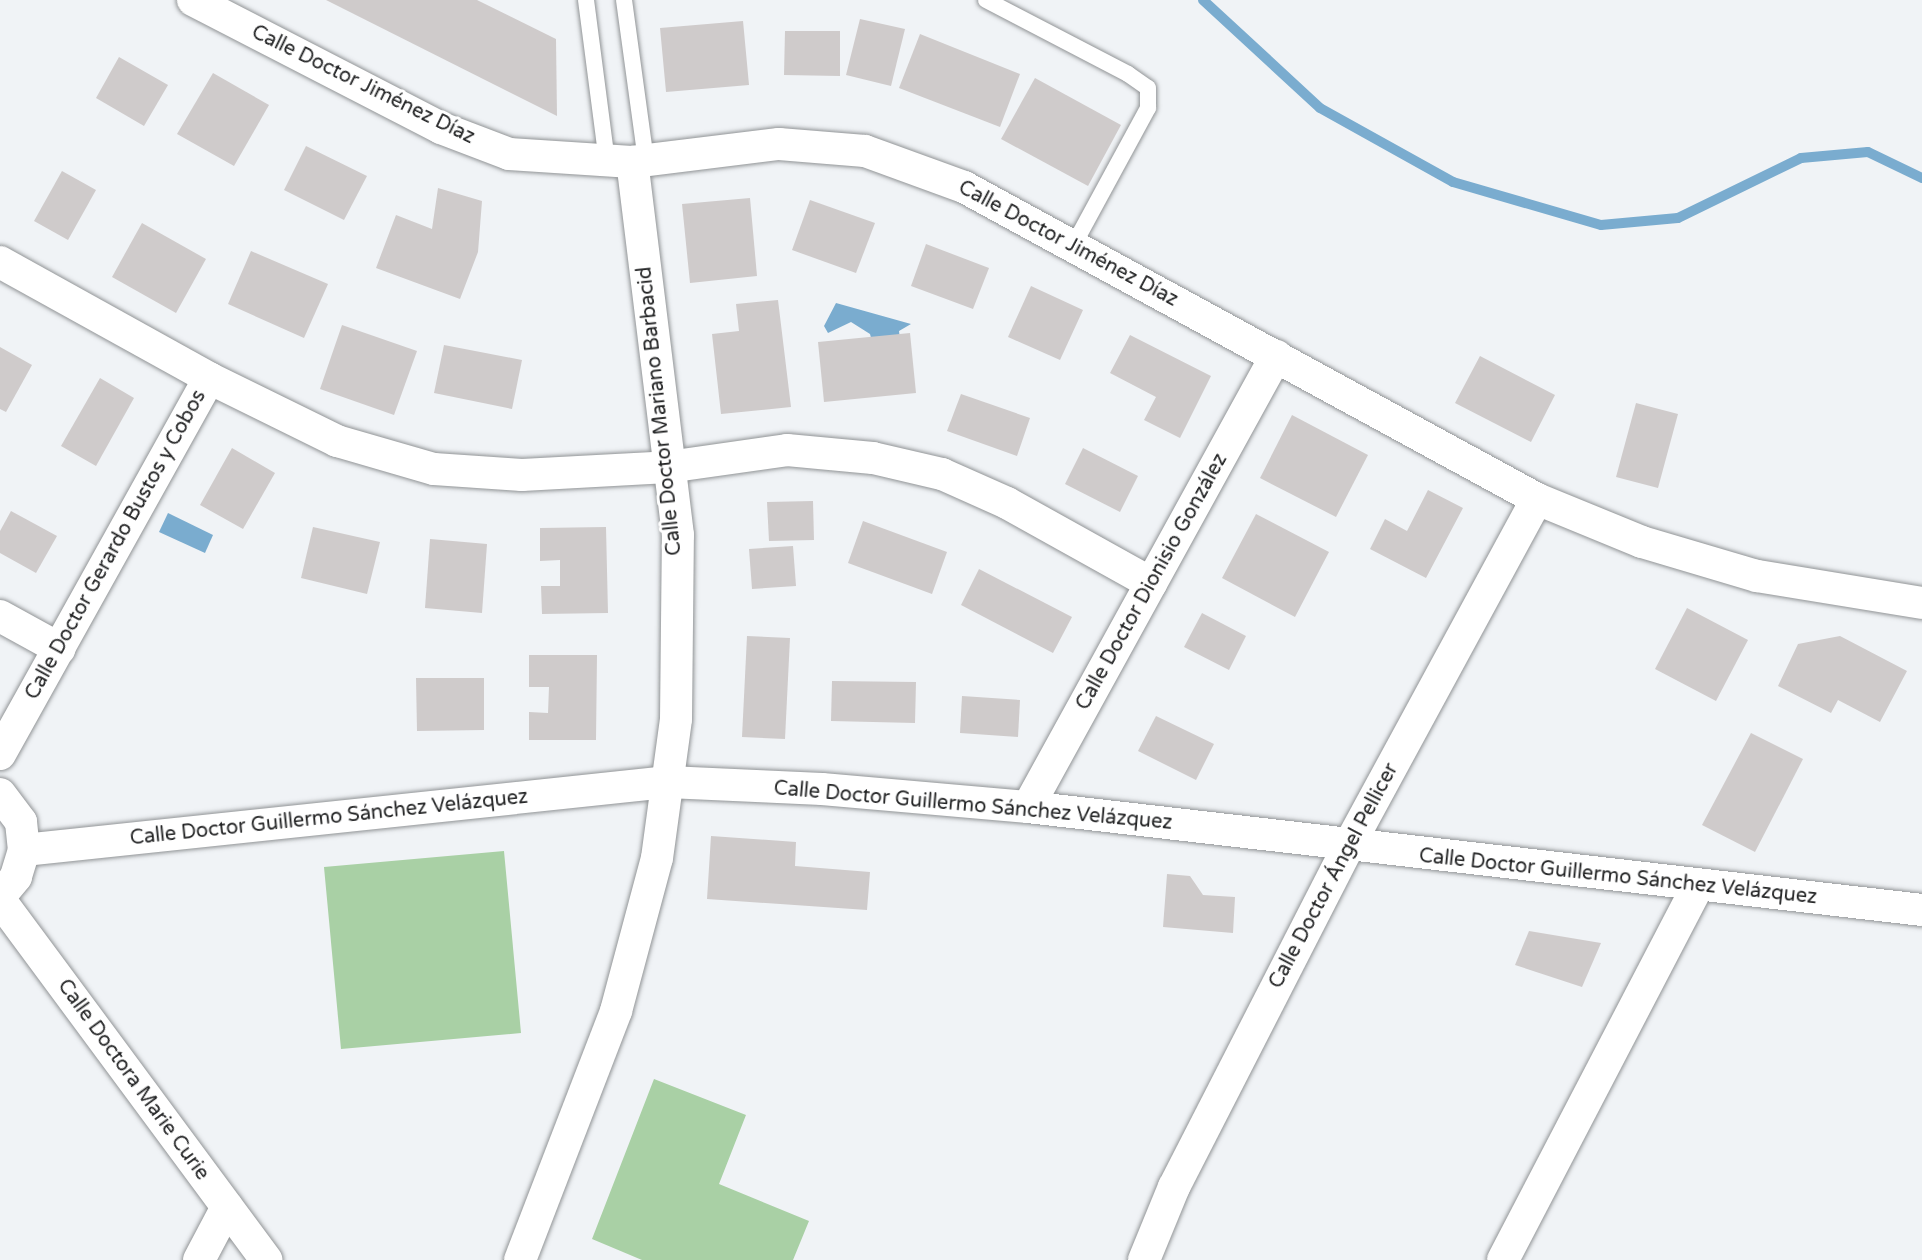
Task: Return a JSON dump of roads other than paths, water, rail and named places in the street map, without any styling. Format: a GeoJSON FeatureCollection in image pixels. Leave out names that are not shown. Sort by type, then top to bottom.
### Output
{"type":"FeatureCollection","features":[{"type":"Feature","properties":{"kind":"street","name":"Calle Doctor Jiménez Díaz"},"geometry":{"type":"LineString","coordinates":[[193,0],[441,128],[509,154],[628,161],[779,144],[865,151],[964,187],[1537,499],[1642,542],[1757,576],[1922,603]]}},
{"type":"Feature","properties":{"kind":"street","name":"Calle Doctor Mariano Barbacid"},"geometry":{"type":"LineString","coordinates":[[520,1260],[616,1011],[657,858],[676,719],[678,535],[628,161]]}},
{"type":"Feature","properties":{"kind":"street"},"geometry":{"type":"LineString","coordinates":[[0,262],[209,378],[337,441],[434,469],[522,475],[668,467],[787,450],[873,458],[942,474],[1007,503],[1151,583]]}},
{"type":"Feature","properties":{"kind":"street","name":"Calle Doctor Dionisio González"},"geometry":{"type":"LineString","coordinates":[[1028,807],[1276,356]]}},
{"type":"Feature","properties":{"kind":"street","name":"Calle Doctor Gerardo Bustos y Cobos"},"geometry":{"type":"LineString","coordinates":[[0,754],[209,378]]}},
{"type":"Feature","properties":{"kind":"street","name":"Calle Doctor Ángel Pellicer"},"geometry":{"type":"LineString","coordinates":[[1144,1260],[1174,1187],[1348,847],[1537,499]]}},
{"type":"Feature","properties":{"kind":"street"},"geometry":{"type":"LineString","coordinates":[[0,616],[60,649]]}},
{"type":"Feature","properties":{"kind":"street","name":"Calle Doctor Guillermo Sánchez Velázquez"},"geometry":{"type":"LineString","coordinates":[[24,850],[668,782],[822,789],[1028,807],[1348,847],[1922,910]]}},
{"type":"Feature","properties":{"kind":"street"},"geometry":{"type":"LineString","coordinates":[[0,794],[21,822],[24,850],[16,877],[0,898]]}},
{"type":"Feature","properties":{"kind":"street"},"geometry":{"type":"LineString","coordinates":[[1503,1260],[1698,886]]}},
{"type":"Feature","properties":{"kind":"street","name":"Calle Doctora Marie Curie"},"geometry":{"type":"LineString","coordinates":[[0,898],[266,1260]]}},
{"type":"Feature","properties":{"kind":"street"},"geometry":{"type":"LineString","coordinates":[[199,1260],[227,1207]]}},
{"type":"Feature","properties":{"kind":"lane"},"geometry":{"type":"LineString","coordinates":[[586,0],[628,161]]}},
{"type":"Feature","properties":{"kind":"lane"},"geometry":{"type":"LineString","coordinates":[[624,0],[628,161]]}},
{"type":"Feature","properties":{"kind":"lane"},"geometry":{"type":"LineString","coordinates":[[986,0],[1128,74],[1148,88],[1148,108],[1073,246]]}},
{"type":"Feature","properties":{"kind":"water"},"geometry":{"type":"Polygon","coordinates":[[[836,303],[911,324],[899,331],[902,357],[875,352],[870,334],[851,322],[828,333],[824,326],[836,303]]]}},
{"type":"Feature","properties":{"kind":"water"},"geometry":{"type":"Polygon","coordinates":[[[168,513],[213,535],[205,553],[159,532],[168,513]]]}},
{"type":"Feature","properties":{"kind":"waterway"},"geometry":{"type":"LineString","coordinates":[[1203,0],[1320,108],[1453,182],[1601,225],[1678,218],[1801,158],[1868,152],[1922,178]]}}]}
